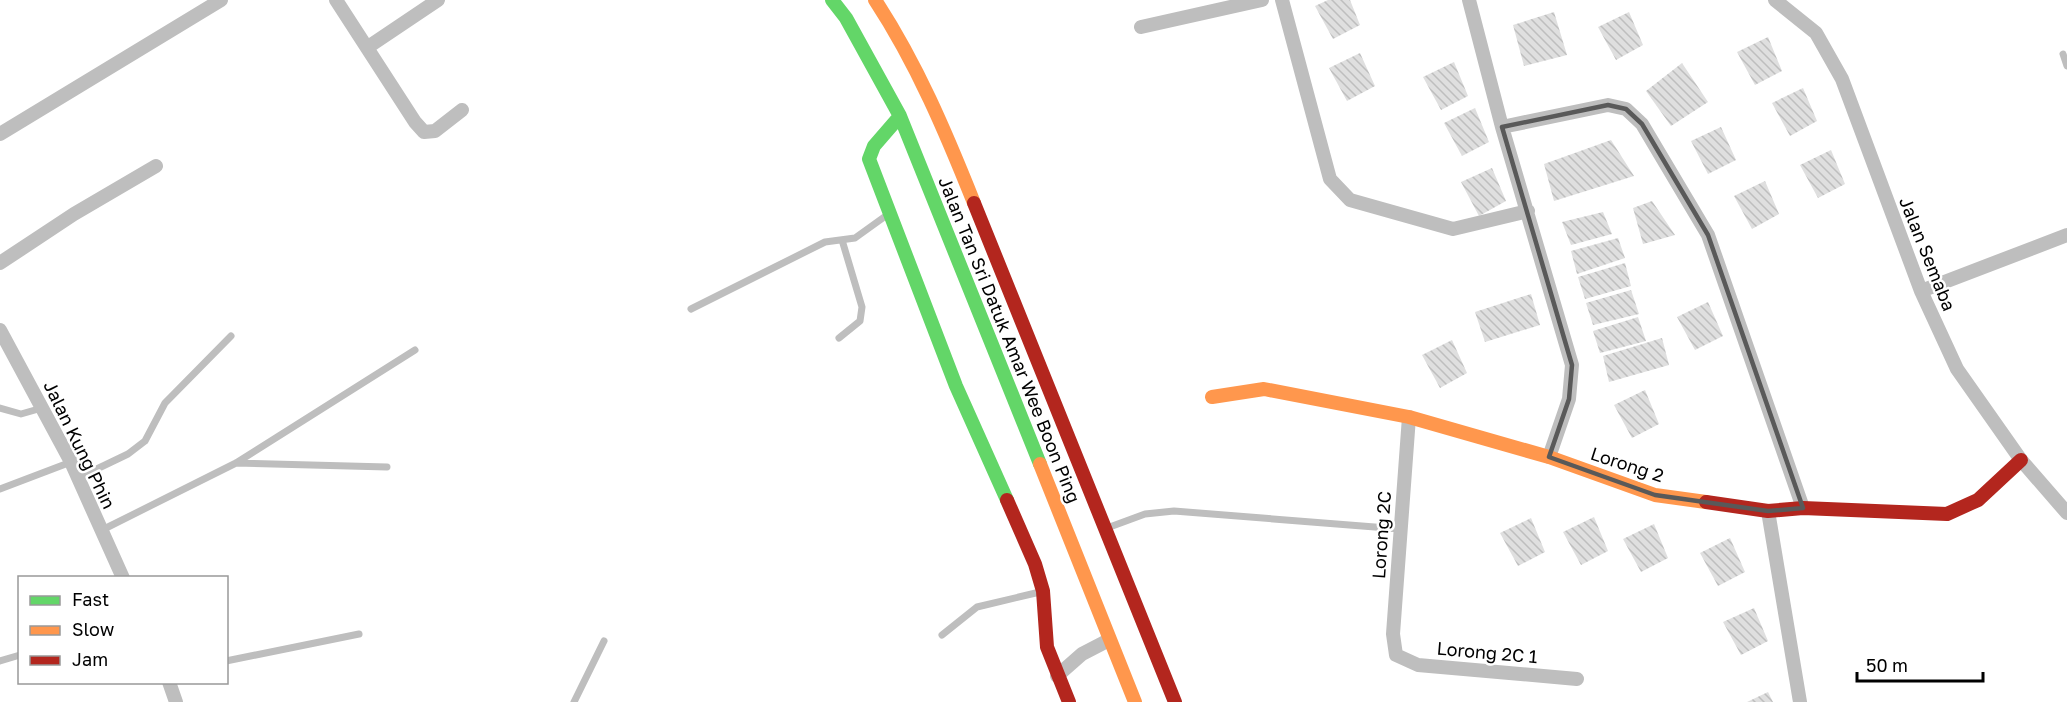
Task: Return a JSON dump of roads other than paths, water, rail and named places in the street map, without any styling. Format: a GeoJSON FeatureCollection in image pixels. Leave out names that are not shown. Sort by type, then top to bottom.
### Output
{"type":"FeatureCollection","features":[{"type":"Feature","properties":{"kind":"main road","name":"Jalan Tan Sri Datuk Amar Wee Boon Ping"},"geometry":{"type":"LineString","coordinates":[[832,0],[846,18],[900,116],[1135,702]]}},
{"type":"Feature","properties":{"kind":"main road","name":"Jalan Tan Sri Datuk Amar Wee Boon Ping"},"geometry":{"type":"LineString","coordinates":[[875,0],[898,35],[938,113],[1175,702]]}},
{"type":"Feature","properties":{"kind":"main road"},"geometry":{"type":"LineString","coordinates":[[900,116],[874,146],[869,159],[956,386],[1035,564],[1042,591],[1047,648],[1069,702]]}},
{"type":"Feature","properties":{"kind":"main road","name":"Lorong 2"},"geometry":{"type":"LineString","coordinates":[[1212,397],[1264,389],[1409,417],[1550,457],[1655,495],[1768,511],[1803,508],[1947,514],[1962,511],[1975,505],[2021,460]]}},
{"type":"Feature","properties":{"kind":"street"},"geometry":{"type":"LineString","coordinates":[[0,134],[221,0]]}},
{"type":"Feature","properties":{"kind":"street"},"geometry":{"type":"LineString","coordinates":[[336,0],[424,132],[435,130],[462,110]]}},
{"type":"Feature","properties":{"kind":"street"},"geometry":{"type":"LineString","coordinates":[[368,47],[438,0]]}},
{"type":"Feature","properties":{"kind":"street"},"geometry":{"type":"LineString","coordinates":[[1141,27],[1262,0]]}},
{"type":"Feature","properties":{"kind":"street"},"geometry":{"type":"LineString","coordinates":[[1282,0],[1330,180],[1338,191],[1350,200],[1453,229],[1528,211]]}},
{"type":"Feature","properties":{"kind":"street"},"geometry":{"type":"LineString","coordinates":[[1468,0],[1502,127],[1572,365],[1569,399],[1550,457]]}},
{"type":"Feature","properties":{"kind":"street","name":"Jalan Semaba"},"geometry":{"type":"LineString","coordinates":[[1775,0],[1816,33],[1842,79],[1921,291],[1957,369],[2021,460],[2067,513]]}},
{"type":"Feature","properties":{"kind":"street"},"geometry":{"type":"LineString","coordinates":[[1502,127],[1608,105],[1626,109],[1642,124],[1708,235],[1803,508]]}},
{"type":"Feature","properties":{"kind":"street"},"geometry":{"type":"LineString","coordinates":[[0,263],[74,214],[156,166]]}},
{"type":"Feature","properties":{"kind":"street"},"geometry":{"type":"LineString","coordinates":[[1921,291],[2067,235]]}},
{"type":"Feature","properties":{"kind":"street","name":"Jalan Kung Phin"},"geometry":{"type":"LineString","coordinates":[[0,330],[71,462],[122,576]]}},
{"type":"Feature","properties":{"kind":"street","name":"Lorong 2C"},"geometry":{"type":"LineString","coordinates":[[1396,655],[1393,634],[1409,417]]}},
{"type":"Feature","properties":{"kind":"street"},"geometry":{"type":"LineString","coordinates":[[1768,511],[1800,702]]}},
{"type":"Feature","properties":{"kind":"street"},"geometry":{"type":"LineString","coordinates":[[1057,676],[1082,654],[1109,640]]}},
{"type":"Feature","properties":{"kind":"street","name":"Lorong 2C 1"},"geometry":{"type":"LineString","coordinates":[[1396,655],[1418,665],[1577,679]]}},
{"type":"Feature","properties":{"kind":"street"},"geometry":{"type":"LineString","coordinates":[[171,684],[176,702]]}},
{"type":"Feature","properties":{"kind":"lane"},"geometry":{"type":"LineString","coordinates":[[2063,54],[2067,66]]}},
{"type":"Feature","properties":{"kind":"lane"},"geometry":{"type":"LineString","coordinates":[[691,309],[819,244],[866,233],[889,214]]}},
{"type":"Feature","properties":{"kind":"lane"},"geometry":{"type":"LineString","coordinates":[[839,338],[860,321],[862,307],[842,240]]}},
{"type":"Feature","properties":{"kind":"lane"},"geometry":{"type":"LineString","coordinates":[[78,478],[128,454],[145,441],[165,403],[231,336]]}},
{"type":"Feature","properties":{"kind":"lane"},"geometry":{"type":"LineString","coordinates":[[100,531],[236,463],[415,350]]}},
{"type":"Feature","properties":{"kind":"lane"},"geometry":{"type":"LineString","coordinates":[[0,408],[21,414],[42,408]]}},
{"type":"Feature","properties":{"kind":"lane"},"geometry":{"type":"LineString","coordinates":[[0,489],[71,462]]}},
{"type":"Feature","properties":{"kind":"lane"},"geometry":{"type":"LineString","coordinates":[[236,463],[387,467]]}},
{"type":"Feature","properties":{"kind":"lane"},"geometry":{"type":"LineString","coordinates":[[1105,529],[1144,514],[1173,511],[1400,529]]}},
{"type":"Feature","properties":{"kind":"lane"},"geometry":{"type":"LineString","coordinates":[[942,635],[977,607],[1042,591]]}},
{"type":"Feature","properties":{"kind":"lane"},"geometry":{"type":"LineString","coordinates":[[228,661],[359,634]]}},
{"type":"Feature","properties":{"kind":"lane"},"geometry":{"type":"LineString","coordinates":[[574,702],[604,641]]}},
{"type":"Feature","properties":{"kind":"lane"},"geometry":{"type":"LineString","coordinates":[[0,661],[18,656]]}}]}
